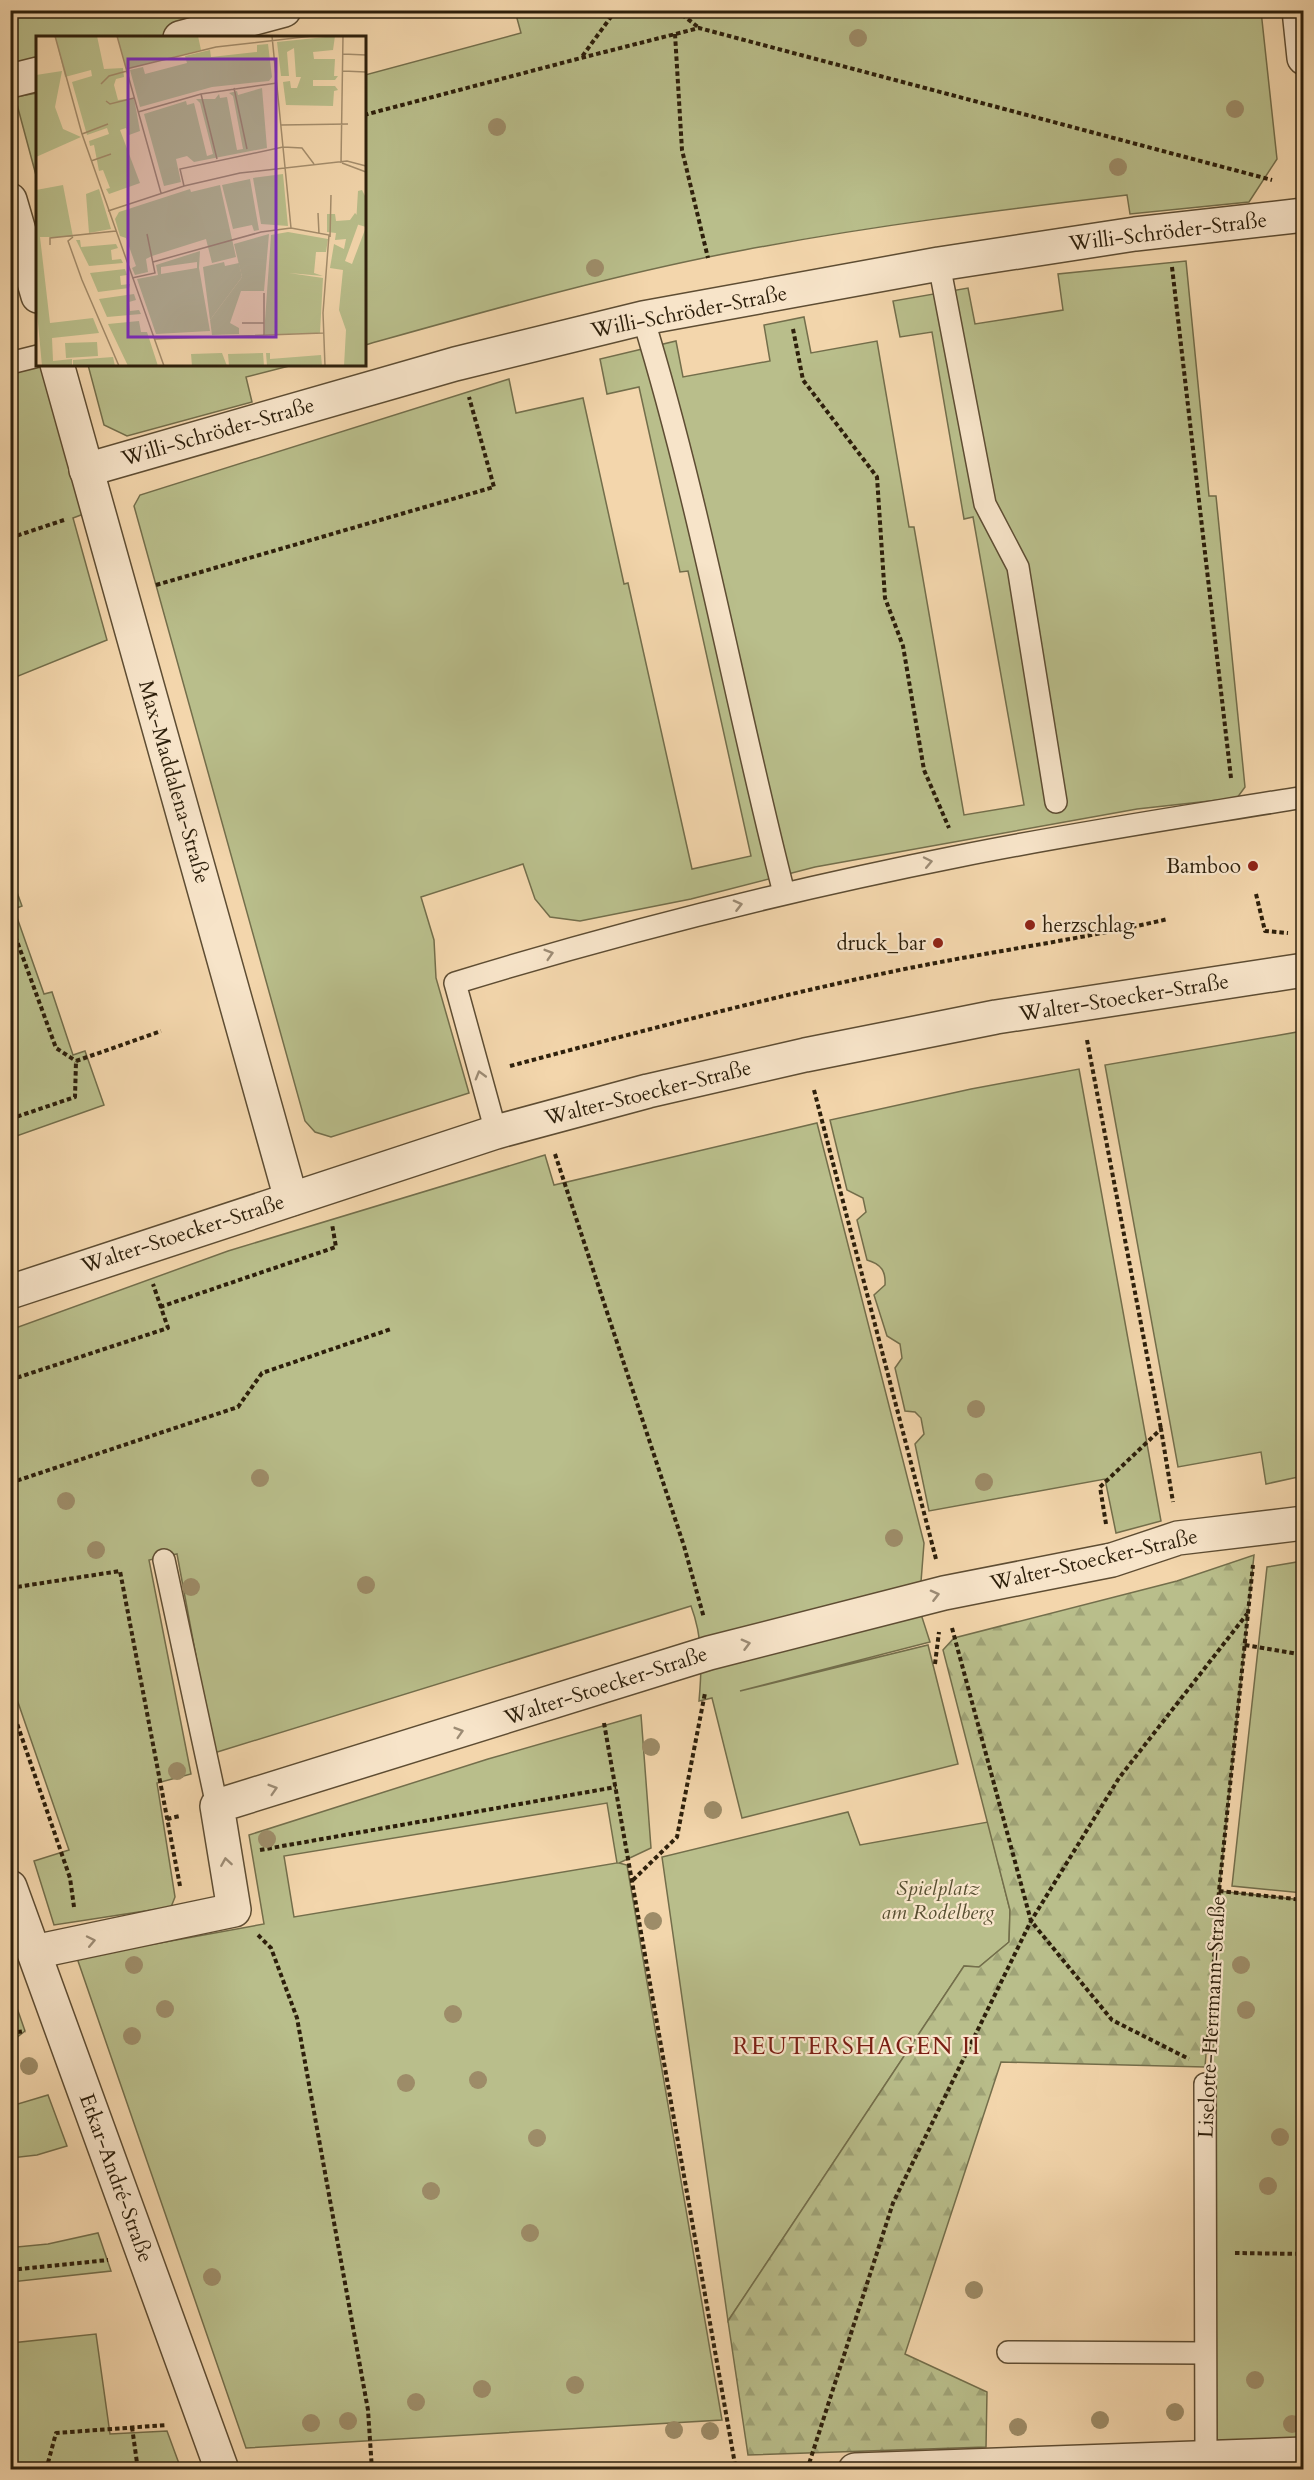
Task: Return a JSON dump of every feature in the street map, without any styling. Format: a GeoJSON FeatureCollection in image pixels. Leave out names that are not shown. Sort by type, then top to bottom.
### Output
{"type":"FeatureCollection","features":[{"type":"Feature","properties":{"kind":"street"},"geometry":{"type":"LineString","coordinates":[[187,36],[284,10]]}},
{"type":"Feature","properties":{"kind":"street"},"geometry":{"type":"LineString","coordinates":[[1299,10],[1304,58]]}},
{"type":"Feature","properties":{"kind":"street"},"geometry":{"type":"LineString","coordinates":[[10,81],[36,74]]}},
{"type":"Feature","properties":{"kind":"street"},"geometry":{"type":"LineString","coordinates":[[10,200],[36,290]]}},
{"type":"Feature","properties":{"kind":"street","name":"Willi-Schröder-Straße"},"geometry":{"type":"LineString","coordinates":[[86,470],[455,364],[643,318],[939,264],[1135,234],[1304,215]]}},
{"type":"Feature","properties":{"kind":"street","name":"Max-Maddalena-Straße"},"geometry":{"type":"LineString","coordinates":[[58,366],[291,1199]]}},
{"type":"Feature","properties":{"kind":"street","name":"Walter-Stoecker-Straße"},"geometry":{"type":"LineString","coordinates":[[10,1292],[496,1132],[648,1091],[805,1055],[996,1017],[1304,970]]}},
{"type":"Feature","properties":{"kind":"street","name":"Walter-Stoecker-Straße"},"geometry":{"type":"LineString","coordinates":[[217,1806],[598,1690],[709,1653],[944,1593],[1113,1560],[1178,1538],[1304,1522]]}},
{"type":"Feature","properties":{"kind":"street"},"geometry":{"type":"LineString","coordinates":[[34,1952],[234,1910],[217,1806]]}},
{"type":"Feature","properties":{"kind":"street","name":"Etkar-André-Straße"},"geometry":{"type":"LineString","coordinates":[[10,1887],[222,2469]]}},
{"type":"Feature","properties":{"kind":"street"},"geometry":{"type":"LineString","coordinates":[[855,2469],[1304,2454]]}},
{"type":"Feature","properties":{"kind":"lane"},"geometry":{"type":"LineString","coordinates":[[939,264],[985,504],[1018,567],[1056,802]]}},
{"type":"Feature","properties":{"kind":"lane"},"geometry":{"type":"LineString","coordinates":[[643,318],[678,443],[751,762],[784,893]]}},
{"type":"Feature","properties":{"kind":"lane"},"geometry":{"type":"LineString","coordinates":[[10,363],[36,356]]}},
{"type":"Feature","properties":{"kind":"lane"},"geometry":{"type":"LineString","coordinates":[[496,1132],[455,983],[593,941],[784,893],[962,855],[1304,797]]}},
{"type":"Feature","properties":{"kind":"lane"},"geometry":{"type":"LineString","coordinates":[[164,1560],[217,1806]]}},
{"type":"Feature","properties":{"kind":"lane","name":"Liselotte-Herrmann-Straße"},"geometry":{"type":"LineString","coordinates":[[1205,2076],[1206,2457]]}},
{"type":"Feature","properties":{"kind":"lane"},"geometry":{"type":"LineString","coordinates":[[1008,2352],[1205,2353]]}},
{"type":"Feature","properties":{"kind":"path"},"geometry":{"type":"LineString","coordinates":[[581,58],[616,10]]}},
{"type":"Feature","properties":{"kind":"path"},"geometry":{"type":"LineString","coordinates":[[676,10],[699,28],[1276,181]]}},
{"type":"Feature","properties":{"kind":"path"},"geometry":{"type":"LineString","coordinates":[[366,114],[699,28]]}},
{"type":"Feature","properties":{"kind":"path"},"geometry":{"type":"LineString","coordinates":[[675,34],[682,150],[708,258]]}},
{"type":"Feature","properties":{"kind":"path"},"geometry":{"type":"LineString","coordinates":[[1171,260],[1235,808]]}},
{"type":"Feature","properties":{"kind":"path"},"geometry":{"type":"LineString","coordinates":[[792,322],[803,380],[877,477],[885,598],[903,646],[924,770],[962,855]]}},
{"type":"Feature","properties":{"kind":"path"},"geometry":{"type":"LineString","coordinates":[[121,594],[494,487],[468,396]]}},
{"type":"Feature","properties":{"kind":"path"},"geometry":{"type":"LineString","coordinates":[[10,538],[73,517]]}},
{"type":"Feature","properties":{"kind":"path"},"geometry":{"type":"LineString","coordinates":[[1256,894],[1265,931],[1294,933]]}},
{"type":"Feature","properties":{"kind":"path"},"geometry":{"type":"LineString","coordinates":[[480,1077],[504,1067],[711,1013],[897,971],[1089,938],[1168,919]]}},
{"type":"Feature","properties":{"kind":"path"},"geometry":{"type":"LineString","coordinates":[[10,922],[56,1048],[76,1061]]}},
{"type":"Feature","properties":{"kind":"path"},"geometry":{"type":"LineString","coordinates":[[1080,1004],[1161,1429],[1178,1538]]}},
{"type":"Feature","properties":{"kind":"path"},"geometry":{"type":"LineString","coordinates":[[76,1061],[161,1031]]}},
{"type":"Feature","properties":{"kind":"path"},"geometry":{"type":"LineString","coordinates":[[805,1055],[1031,1921],[1113,2019],[1205,2076]]}},
{"type":"Feature","properties":{"kind":"path"},"geometry":{"type":"LineString","coordinates":[[10,1119],[75,1097],[76,1061]]}},
{"type":"Feature","properties":{"kind":"path"},"geometry":{"type":"LineString","coordinates":[[543,1119],[684,1546],[707,1627],[709,1653],[704,1702],[677,1837],[633,1880]]}},
{"type":"Feature","properties":{"kind":"path"},"geometry":{"type":"LineString","coordinates":[[160,1307],[336,1247],[331,1220]]}},
{"type":"Feature","properties":{"kind":"path"},"geometry":{"type":"LineString","coordinates":[[10,1380],[168,1328],[152,1280]]}},
{"type":"Feature","properties":{"kind":"path"},"geometry":{"type":"LineString","coordinates":[[10,1484],[238,1407],[262,1373],[391,1329]]}},
{"type":"Feature","properties":{"kind":"path"},"geometry":{"type":"LineString","coordinates":[[1113,1560],[1100,1487],[1161,1429]]}},
{"type":"Feature","properties":{"kind":"path"},"geometry":{"type":"LineString","coordinates":[[10,1588],[120,1571],[180,1890]]}},
{"type":"Feature","properties":{"kind":"path","name":"Liselotte-Herrmann-Straße"},"geometry":{"type":"LineString","coordinates":[[1205,2076],[1219,1891],[1251,1578]]}},
{"type":"Feature","properties":{"kind":"path"},"geometry":{"type":"LineString","coordinates":[[807,2469],[894,2203],[1031,1921],[1119,1778],[1247,1614]]}},
{"type":"Feature","properties":{"kind":"path"},"geometry":{"type":"LineString","coordinates":[[1245,1645],[1304,1655]]}},
{"type":"Feature","properties":{"kind":"path"},"geometry":{"type":"LineString","coordinates":[[598,1690],[736,2469]]}},
{"type":"Feature","properties":{"kind":"path"},"geometry":{"type":"LineString","coordinates":[[10,1703],[70,1878],[79,1944]]}},
{"type":"Feature","properties":{"kind":"path"},"geometry":{"type":"LineString","coordinates":[[256,1850],[616,1787]]}},
{"type":"Feature","properties":{"kind":"path"},"geometry":{"type":"LineString","coordinates":[[1219,1891],[1304,1900]]}},
{"type":"Feature","properties":{"kind":"path"},"geometry":{"type":"LineString","coordinates":[[234,1910],[272,1948],[297,2018],[368,2410],[372,2469]]}},
{"type":"Feature","properties":{"kind":"path"},"geometry":{"type":"LineString","coordinates":[[1205,2252],[1304,2254]]}},
{"type":"Feature","properties":{"kind":"path"},"geometry":{"type":"LineString","coordinates":[[10,2270],[144,2255]]}},
{"type":"Feature","properties":{"kind":"path"},"geometry":{"type":"LineString","coordinates":[[46,2469],[56,2433],[206,2424]]}},
{"type":"Feature","properties":{"kind":"path"},"geometry":{"type":"LineString","coordinates":[[132,2427],[138,2469]]}},
{"type":"Feature","properties":{"kind":"green space"},"geometry":{"type":"Polygon","coordinates":[[[11,11],[284,11],[184,36],[36,36],[36,74],[11,81],[11,11]]]}},
{"type":"Feature","properties":{"kind":"green space"},"geometry":{"type":"Polygon","coordinates":[[[515,11],[1261,11],[1277,159],[1249,202],[1130,214],[1127,195],[839,233],[648,270],[553,293],[366,345],[366,75],[521,33],[515,11]]]}},
{"type":"Feature","properties":{"kind":"green space"},"geometry":{"type":"Polygon","coordinates":[[[36,93],[36,175],[15,97],[36,93]]]}},
{"type":"Feature","properties":{"kind":"green space"},"geometry":{"type":"Polygon","coordinates":[[[1186,261],[1209,496],[1216,496],[1245,787],[1237,798],[1137,809],[815,867],[691,899],[580,921],[550,917],[535,899],[523,864],[421,897],[434,940],[436,978],[469,1093],[331,1137],[315,1132],[305,1121],[134,506],[140,495],[509,379],[516,413],[583,398],[624,584],[628,583],[692,869],[751,856],[688,571],[680,572],[639,387],[607,394],[600,359],[676,341],[683,377],[770,361],[764,325],[804,317],[811,353],[877,341],[909,527],[914,527],[964,815],[1024,805],[973,517],[964,519],[932,332],[900,337],[893,301],[968,288],[975,324],[1063,310],[1058,274],[1186,261]]]}},
{"type":"Feature","properties":{"kind":"green space"},"geometry":{"type":"Polygon","coordinates":[[[10,350],[36,351],[36,366],[57,366],[97,509],[73,518],[107,640],[11,679],[10,350]]]}},
{"type":"Feature","properties":{"kind":"green space"},"geometry":{"type":"Polygon","coordinates":[[[89,366],[289,366],[246,377],[252,402],[127,436],[104,425],[89,366]]]}},
{"type":"Feature","properties":{"kind":"green space"},"geometry":{"type":"Polygon","coordinates":[[[10,873],[22,906],[14,909],[44,994],[52,992],[73,1055],[85,1051],[104,1105],[11,1138],[10,873]]]}},
{"type":"Feature","properties":{"kind":"green space"},"geometry":{"type":"Polygon","coordinates":[[[1303,1031],[1303,1476],[1266,1484],[1261,1452],[1178,1467],[1105,1065],[1303,1031]]]}},
{"type":"Feature","properties":{"kind":"green space"},"geometry":{"type":"Polygon","coordinates":[[[1079,1069],[1161,1521],[1116,1533],[1105,1479],[929,1511],[915,1444],[924,1434],[921,1418],[915,1412],[905,1411],[895,1368],[902,1358],[900,1344],[887,1336],[874,1295],[885,1285],[885,1276],[879,1266],[867,1260],[857,1220],[866,1212],[863,1198],[847,1190],[830,1120],[971,1089],[1079,1069]]]}},
{"type":"Feature","properties":{"kind":"green space"},"geometry":{"type":"Polygon","coordinates":[[[817,1123],[924,1543],[919,1608],[930,1642],[740,1691],[928,1645],[958,1764],[742,1818],[712,1698],[699,1701],[701,1653],[698,1630],[691,1606],[214,1753],[177,1554],[149,1560],[191,1774],[157,1783],[175,1897],[171,1907],[54,1925],[34,1861],[69,1850],[11,1682],[10,1330],[228,1251],[545,1155],[554,1185],[817,1123]]]}},
{"type":"Feature","properties":{"kind":"green space"},"geometry":{"type":"Polygon","coordinates":[[[1254,1555],[1219,1891],[1205,2067],[1001,2062],[905,2354],[987,2392],[986,2447],[748,2455],[728,2321],[964,1966],[979,1967],[1009,1942],[1010,1910],[943,1650],[954,1638],[1177,1581],[1254,1555]]]}},
{"type":"Feature","properties":{"kind":"green space"},"geometry":{"type":"Polygon","coordinates":[[[1303,1561],[1303,1893],[1232,1886],[1267,1567],[1303,1561]]]}},
{"type":"Feature","properties":{"kind":"green space"},"geometry":{"type":"Polygon","coordinates":[[[641,1715],[651,1848],[619,1863],[627,1865],[722,2420],[246,2448],[77,1958],[264,1924],[249,1835],[488,1759],[641,1715]],[[607,1803],[284,1856],[294,1917],[617,1863],[607,1803]]]}},
{"type":"Feature","properties":{"kind":"green space","name":"Spielplatz am Rodelberg"},"geometry":{"type":"Polygon","coordinates":[[[848,1812],[860,1845],[988,1822],[1010,1910],[1009,1942],[979,1967],[964,1966],[728,2321],[662,1857],[848,1812]]]}},
{"type":"Feature","properties":{"kind":"green space"},"geometry":{"type":"Polygon","coordinates":[[[1219,1891],[1303,1900],[1304,2454],[1206,2457],[1205,2252],[1219,1891]]]}},
{"type":"Feature","properties":{"kind":"green space"},"geometry":{"type":"Polygon","coordinates":[[[17,2008],[25,2031],[11,2042],[11,2009],[17,2008]]]}},
{"type":"Feature","properties":{"kind":"green space"},"geometry":{"type":"Polygon","coordinates":[[[48,2095],[67,2146],[37,2155],[11,2158],[11,2106],[48,2095]]]}},
{"type":"Feature","properties":{"kind":"green space"},"geometry":{"type":"Polygon","coordinates":[[[10,2191],[17,2247],[48,2244],[98,2233],[111,2271],[11,2282],[10,2191]]]}},
{"type":"Feature","properties":{"kind":"green space"},"geometry":{"type":"Polygon","coordinates":[[[96,2334],[110,2434],[167,2431],[181,2469],[11,2469],[11,2343],[96,2334]]]}},
{"type":"Feature","properties":{"kind":"place","name":"Bamboo"},"geometry":{"type":"Point","coordinates":[1253,866]}},
{"type":"Feature","properties":{"kind":"place","name":"herzschlag"},"geometry":{"type":"Point","coordinates":[1030,925]}},
{"type":"Feature","properties":{"kind":"place","name":"druck_bar"},"geometry":{"type":"Point","coordinates":[938,943]}},
{"type":"Feature","properties":{"kind":"district","name":"REUTERSHAGEN II"},"geometry":{"type":"Point","coordinates":[857,2046]}}]}
